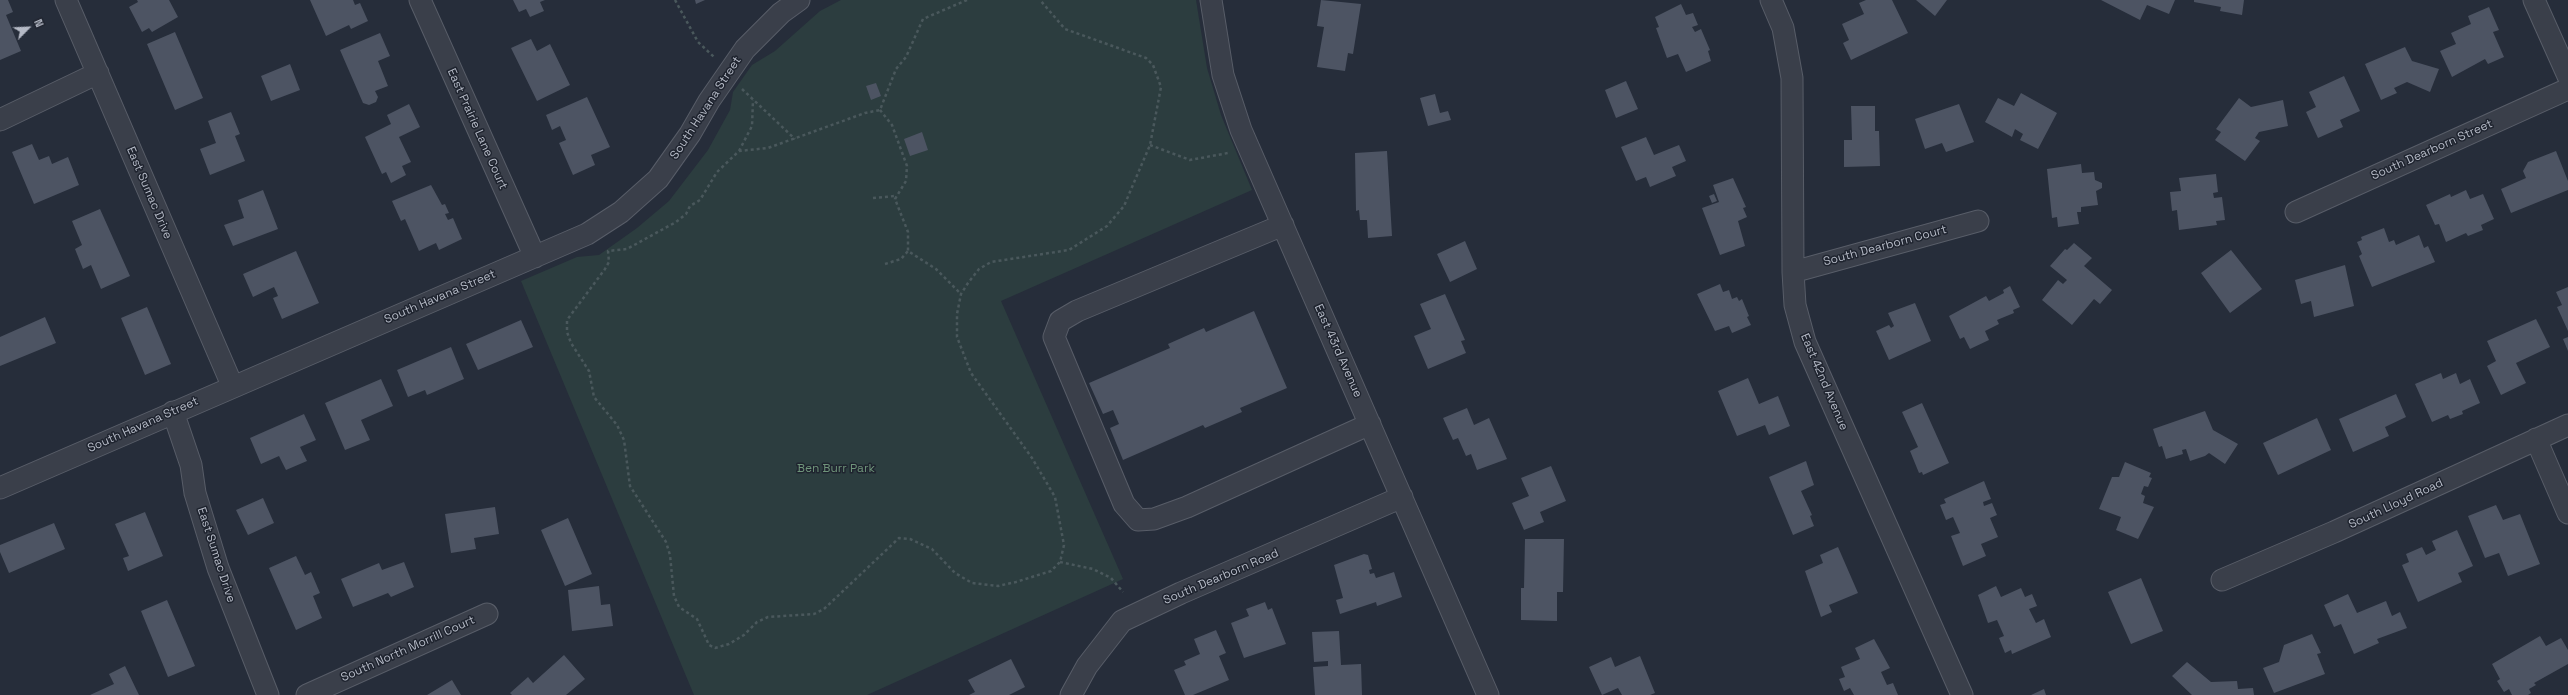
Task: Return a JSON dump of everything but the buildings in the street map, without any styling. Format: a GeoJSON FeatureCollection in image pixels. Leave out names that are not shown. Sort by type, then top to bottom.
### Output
{"type":"FeatureCollection","features":[{"type":"Feature","properties":{"kind":"street","name":"East Sumac Drive"},"geometry":{"type":"LineString","coordinates":[[66,0],[232,385]]}},
{"type":"Feature","properties":{"kind":"street","name":"East Prairie Lane Court"},"geometry":{"type":"LineString","coordinates":[[420,0],[535,257]]}},
{"type":"Feature","properties":{"kind":"street","name":"South Havana Street"},"geometry":{"type":"LineString","coordinates":[[0,488],[232,385],[535,257],[592,231],[621,212],[658,179],[690,134],[729,69],[745,49],[781,13],[799,0]]}},
{"type":"Feature","properties":{"kind":"street","name":"East 43rd Avenue"},"geometry":{"type":"LineString","coordinates":[[1211,0],[1223,75],[1241,130],[1488,695]]}},
{"type":"Feature","properties":{"kind":"street","name":"East 42nd Avenue"},"geometry":{"type":"LineString","coordinates":[[1771,0],[1783,28],[1792,78],[1793,272],[1795,305],[1805,342],[1962,695]]}},
{"type":"Feature","properties":{"kind":"street"},"geometry":{"type":"LineString","coordinates":[[2534,0],[2568,76]]}},
{"type":"Feature","properties":{"kind":"street"},"geometry":{"type":"LineString","coordinates":[[0,120],[98,74]]}},
{"type":"Feature","properties":{"kind":"street","name":"South Dearborn Street"},"geometry":{"type":"LineString","coordinates":[[2296,212],[2568,89]]}},
{"type":"Feature","properties":{"kind":"street","name":"South Dearborn Court"},"geometry":{"type":"LineString","coordinates":[[1793,272],[1978,221]]}},
{"type":"Feature","properties":{"kind":"street"},"geometry":{"type":"LineString","coordinates":[[1283,225],[1077,311],[1060,321],[1054,337],[1124,504],[1138,520],[1154,519],[1187,507],[1370,424]]}},
{"type":"Feature","properties":{"kind":"street","name":"East Sumac Drive"},"geometry":{"type":"LineString","coordinates":[[173,412],[192,465],[195,493],[218,568],[268,695]]}},
{"type":"Feature","properties":{"kind":"street","name":"South Lloyd Road"},"geometry":{"type":"LineString","coordinates":[[2222,580],[2334,532],[2568,424]]}},
{"type":"Feature","properties":{"kind":"street"},"geometry":{"type":"LineString","coordinates":[[2536,439],[2568,513]]}},
{"type":"Feature","properties":{"kind":"street","name":"South Dearborn Road"},"geometry":{"type":"LineString","coordinates":[[1071,695],[1087,666],[1122,621],[1181,593],[1402,497]]}},
{"type":"Feature","properties":{"kind":"street","name":"South North Morrill Court"},"geometry":{"type":"LineString","coordinates":[[307,695],[487,614]]}},
{"type":"Feature","properties":{"kind":"path"},"geometry":{"type":"LineString","coordinates":[[675,0],[698,42],[729,69]]}},
{"type":"Feature","properties":{"kind":"path"},"geometry":{"type":"LineString","coordinates":[[880,110],[896,69],[906,57],[923,19],[967,0]]}},
{"type":"Feature","properties":{"kind":"path"},"geometry":{"type":"LineString","coordinates":[[753,100],[752,126],[739,151],[717,172],[700,200],[690,206],[686,214],[676,222],[627,249],[608,252],[609,262],[605,269],[567,320],[567,332],[571,343],[589,371],[594,397],[617,425],[624,440],[630,486],[666,542],[670,556],[674,596],[679,607],[697,619],[709,645],[715,648],[730,644],[744,635],[757,622],[768,617],[814,614],[824,609],[899,538],[910,539],[932,549],[955,573],[972,583],[998,586],[1016,582],[1051,572],[1060,562],[1064,545],[1054,497],[1032,458],[971,373],[961,353],[957,337],[957,314],[961,294],[979,269],[991,262],[1008,257],[1050,254],[1069,250],[1107,226],[1124,206],[1150,145],[1161,87],[1153,65],[1135,53],[1065,29],[1040,0]]}},
{"type":"Feature","properties":{"kind":"path"},"geometry":{"type":"LineString","coordinates":[[742,88],[795,139]]}},
{"type":"Feature","properties":{"kind":"path"},"geometry":{"type":"LineString","coordinates":[[739,151],[768,148],[865,113],[880,110]]}},
{"type":"Feature","properties":{"kind":"path"},"geometry":{"type":"LineString","coordinates":[[873,198],[895,196],[906,181],[907,166],[892,125],[880,110]]}},
{"type":"Feature","properties":{"kind":"path"},"geometry":{"type":"LineString","coordinates":[[1150,145],[1190,160],[1232,152]]}},
{"type":"Feature","properties":{"kind":"path"},"geometry":{"type":"LineString","coordinates":[[885,264],[901,258],[908,251],[908,232],[895,196]]}},
{"type":"Feature","properties":{"kind":"path"},"geometry":{"type":"LineString","coordinates":[[908,251],[936,269],[961,294]]}},
{"type":"Feature","properties":{"kind":"path"},"geometry":{"type":"LineString","coordinates":[[1060,562],[1093,569],[1111,578],[1123,592]]}},
{"type":"Feature","properties":{"kind":"green space","name":"Ben Burr Park"},"geometry":{"type":"Polygon","coordinates":[[[841,0],[1196,0],[1207,68],[1221,115],[1252,190],[1001,301],[1123,579],[867,695],[694,695],[521,281],[577,257],[599,255],[637,228],[669,201],[708,150],[730,110],[733,92],[752,65],[775,51],[820,11],[841,0]]]}}]}
